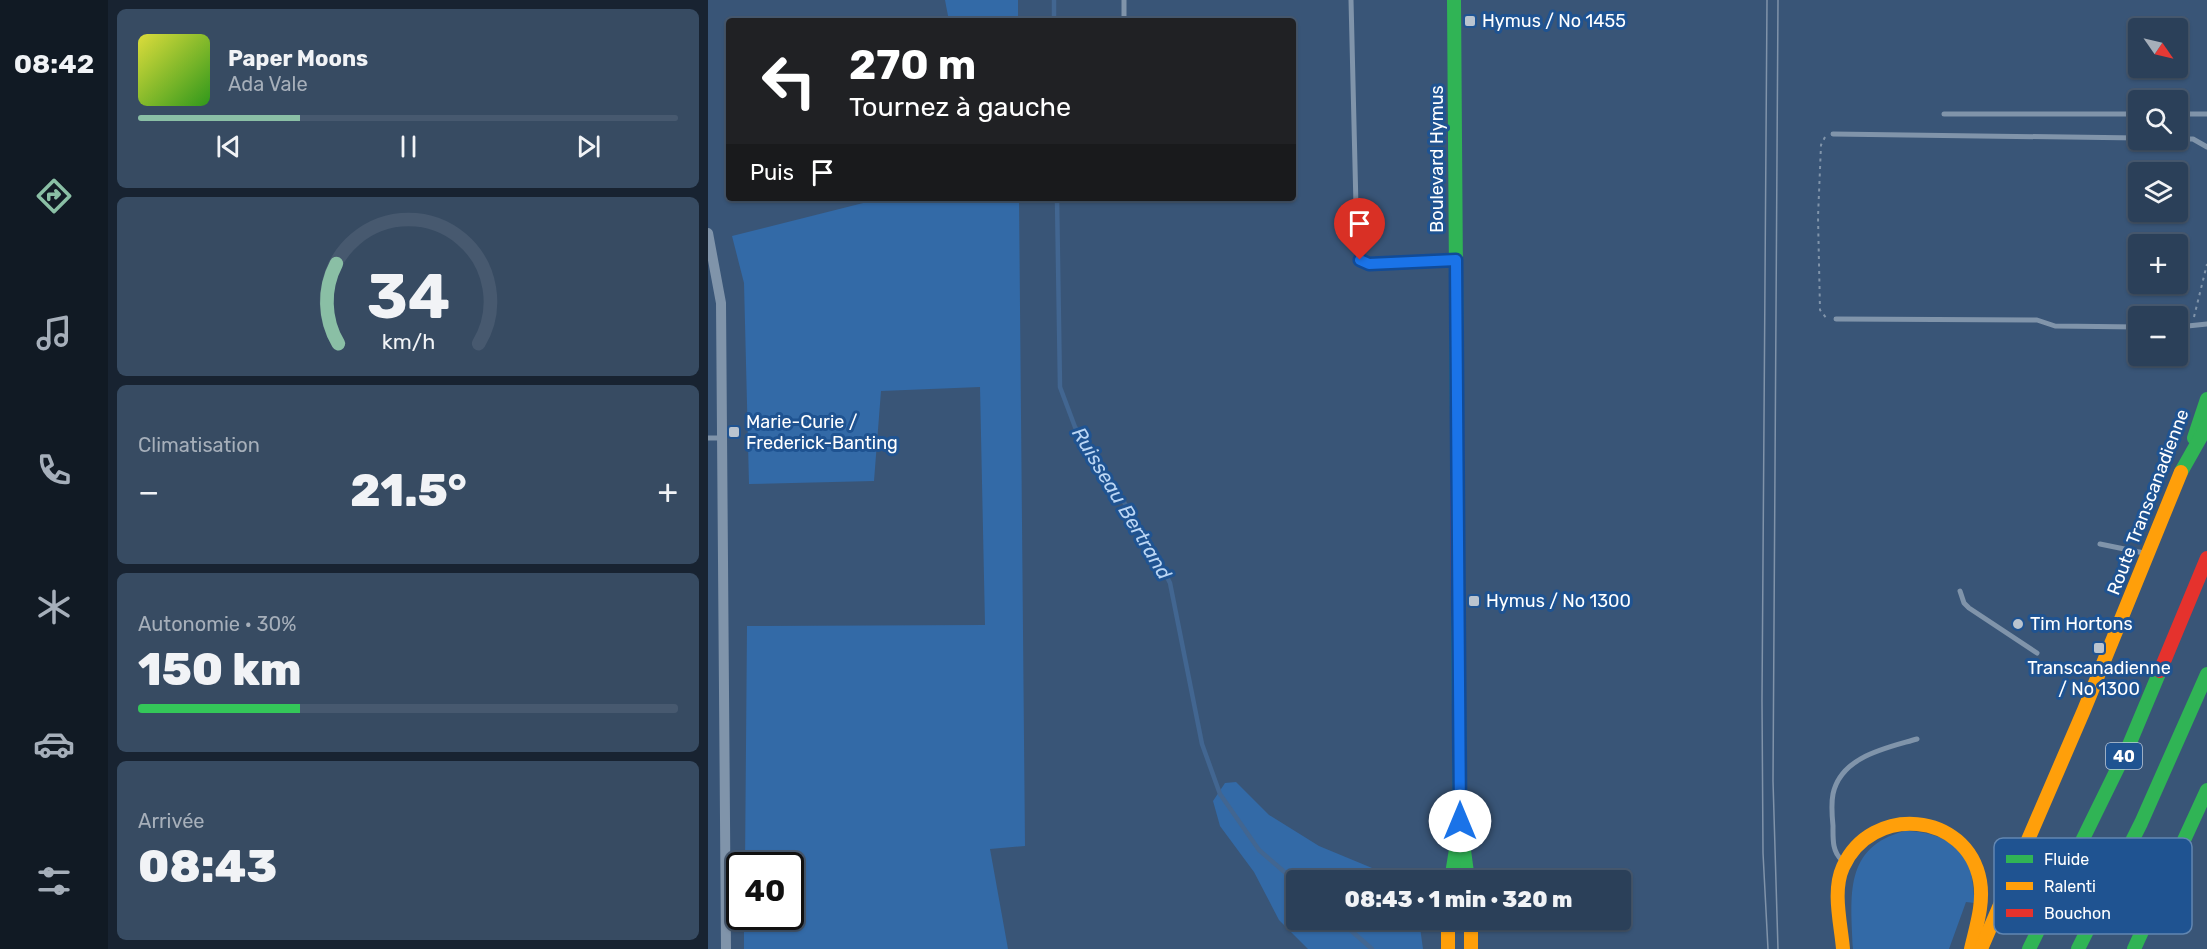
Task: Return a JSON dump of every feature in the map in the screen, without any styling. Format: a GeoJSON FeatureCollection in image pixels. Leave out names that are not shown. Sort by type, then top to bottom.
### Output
{"type":"FeatureCollection","features":[{"type":"Feature","properties":{"kind":"main road","name":"Boulevard Hymus"},"geometry":{"type":"LineString","coordinates":[[1454,0],[1460,821],[1467,870]]}},
{"type":"Feature","properties":{"kind":"main road","name":"Route Transcanadienne"},"geometry":{"type":"LineString","coordinates":[[2028,838],[2149,555],[2207,399]]}},
{"type":"Feature","properties":{"kind":"main road"},"geometry":{"type":"LineString","coordinates":[[2181,472],[2207,426]]}},
{"type":"Feature","properties":{"kind":"main road","name":"40"},"geometry":{"type":"LineString","coordinates":[[2083,838],[2129,745],[2207,558]]}},
{"type":"Feature","properties":{"kind":"main road","name":"40"},"geometry":{"type":"LineString","coordinates":[[2134,838],[2207,674]]}},
{"type":"Feature","properties":{"kind":"main road"},"geometry":{"type":"LineString","coordinates":[[2185,838],[2207,790]]}},
{"type":"Feature","properties":{"kind":"main road","name":"Boulevard Hymus"},"geometry":{"type":"LineString","coordinates":[[1453,870],[1460,821]]}},
{"type":"Feature","properties":{"kind":"main road"},"geometry":{"type":"LineString","coordinates":[[1843,949],[1840,889],[1846,863],[1863,839],[1885,825],[1920,822],[1952,835],[1970,854],[1980,882],[1981,901],[1971,949]]}},
{"type":"Feature","properties":{"kind":"main road","name":"Route Transcanadienne"},"geometry":{"type":"LineString","coordinates":[[1981,949],[1994,919]]}},
{"type":"Feature","properties":{"kind":"main road"},"geometry":{"type":"LineString","coordinates":[[1448,949],[1449,930]]}},
{"type":"Feature","properties":{"kind":"main road"},"geometry":{"type":"LineString","coordinates":[[1471,930],[1471,949]]}},
{"type":"Feature","properties":{"kind":"main road","name":"40"},"geometry":{"type":"LineString","coordinates":[[2029,949],[2036,934]]}},
{"type":"Feature","properties":{"kind":"main road","name":"40"},"geometry":{"type":"LineString","coordinates":[[2078,949],[2086,934]]}},
{"type":"Feature","properties":{"kind":"main road"},"geometry":{"type":"LineString","coordinates":[[2133,949],[2140,934]]}},
{"type":"Feature","properties":{"kind":"street"},"geometry":{"type":"LineString","coordinates":[[708,233],[721,303],[726,949]]}},
{"type":"Feature","properties":{"kind":"lane"},"geometry":{"type":"LineString","coordinates":[[1124,0],[1124,18]]}},
{"type":"Feature","properties":{"kind":"lane"},"geometry":{"type":"LineString","coordinates":[[1352,0],[1357,248],[1360,260],[1369,264],[1456,260]]}},
{"type":"Feature","properties":{"kind":"lane"},"geometry":{"type":"LineString","coordinates":[[1944,114],[2128,114]]}},
{"type":"Feature","properties":{"kind":"lane"},"geometry":{"type":"LineString","coordinates":[[2188,114],[2207,114]]}},
{"type":"Feature","properties":{"kind":"lane"},"geometry":{"type":"LineString","coordinates":[[1833,134],[2128,138]]}},
{"type":"Feature","properties":{"kind":"lane"},"geometry":{"type":"LineString","coordinates":[[2188,139],[2193,139],[2207,147]]}},
{"type":"Feature","properties":{"kind":"lane"},"geometry":{"type":"LineString","coordinates":[[1836,319],[2037,320],[2055,326],[2128,327]]}},
{"type":"Feature","properties":{"kind":"lane"},"geometry":{"type":"LineString","coordinates":[[2188,326],[2207,324]]}},
{"type":"Feature","properties":{"kind":"lane"},"geometry":{"type":"LineString","coordinates":[[708,438],[722,438]]}},
{"type":"Feature","properties":{"kind":"lane"},"geometry":{"type":"LineString","coordinates":[[2100,544],[2123,547],[2149,555]]}},
{"type":"Feature","properties":{"kind":"lane"},"geometry":{"type":"LineString","coordinates":[[1960,591],[1968,608],[2037,653]]}},
{"type":"Feature","properties":{"kind":"lane"},"geometry":{"type":"LineString","coordinates":[[1846,863],[1838,858],[1833,844],[1832,802],[1839,780],[1870,753],[1917,739]]}},
{"type":"Feature","properties":{"kind":"path"},"geometry":{"type":"LineString","coordinates":[[1833,134],[1823,138],[1821,145],[1818,217],[1820,309],[1826,319],[1836,319]]}},
{"type":"Feature","properties":{"kind":"path"},"geometry":{"type":"LineString","coordinates":[[2194,319],[2207,264]]}},
{"type":"Feature","properties":{"kind":"shaded area"},"geometry":{"type":"Polygon","coordinates":[[[945,0],[1018,0],[1018,18],[948,18],[945,0]]]}},
{"type":"Feature","properties":{"kind":"shaded area"},"geometry":{"type":"Polygon","coordinates":[[[871,201],[1019,201],[1025,846],[990,849],[1008,949],[744,949],[744,930],[804,930],[804,852],[745,852],[747,626],[985,625],[980,387],[881,391],[874,481],[749,484],[744,283],[732,236],[871,201]]]}},
{"type":"Feature","properties":{"kind":"shaded area"},"geometry":{"type":"Polygon","coordinates":[[[1236,782],[1269,815],[1319,846],[1377,870],[1286,870],[1286,927],[1279,920],[1254,872],[1220,826],[1213,801],[1225,783],[1236,782]]]}},
{"type":"Feature","properties":{"kind":"shaded area"},"geometry":{"type":"Polygon","coordinates":[[[1905,831],[1933,835],[1959,849],[1969,865],[1975,903],[1966,902],[1949,949],[1853,949],[1852,893],[1861,861],[1870,849],[1885,838],[1905,831]]]}},
{"type":"Feature","properties":{"kind":"shaded area"},"geometry":{"type":"Polygon","coordinates":[[[1289,930],[1420,930],[1423,949],[1308,949],[1289,930]]]}},
{"type":"Feature","properties":{"kind":"waterway","name":"Ruisseau Bertrand"},"geometry":{"type":"LineString","coordinates":[[1054,0],[1054,18]]}},
{"type":"Feature","properties":{"kind":"waterway","name":"Ruisseau Bertrand"},"geometry":{"type":"LineString","coordinates":[[1057,201],[1060,387],[1075,427],[1148,539],[1170,583],[1202,744],[1220,794],[1259,850],[1286,873]]}},
{"type":"Feature","properties":{"kind":"waterway","name":"Ruisseau Bertrand"},"geometry":{"type":"LineString","coordinates":[[1350,930],[1372,949]]}},
{"type":"Feature","properties":{"kind":"tram line"},"geometry":{"type":"LineString","coordinates":[[1767,0],[1762,700],[1763,853],[1768,949]]}},
{"type":"Feature","properties":{"kind":"tram line"},"geometry":{"type":"LineString","coordinates":[[1778,0],[1773,781],[1778,949]]}},
{"type":"Feature","properties":{"kind":"traffic: fast"},"geometry":{"type":"LineString","coordinates":[[1454,0],[1457,415]]}},
{"type":"Feature","properties":{"kind":"traffic: fast"},"geometry":{"type":"LineString","coordinates":[[2194,438],[2207,399]]}},
{"type":"Feature","properties":{"kind":"traffic: fast"},"geometry":{"type":"LineString","coordinates":[[2181,472],[2207,426]]}},
{"type":"Feature","properties":{"kind":"traffic: fast"},"geometry":{"type":"LineString","coordinates":[[1458,599],[1460,821],[1467,870]]}},
{"type":"Feature","properties":{"kind":"traffic: fast"},"geometry":{"type":"LineString","coordinates":[[2083,838],[2129,745],[2160,671]]}},
{"type":"Feature","properties":{"kind":"traffic: fast"},"geometry":{"type":"LineString","coordinates":[[2134,838],[2207,674]]}},
{"type":"Feature","properties":{"kind":"traffic: fast"},"geometry":{"type":"LineString","coordinates":[[2185,838],[2207,790]]}},
{"type":"Feature","properties":{"kind":"traffic: fast"},"geometry":{"type":"LineString","coordinates":[[1453,870],[1457,843]]}},
{"type":"Feature","properties":{"kind":"traffic: fast"},"geometry":{"type":"LineString","coordinates":[[2029,949],[2036,934]]}},
{"type":"Feature","properties":{"kind":"traffic: fast"},"geometry":{"type":"LineString","coordinates":[[2078,949],[2086,934]]}},
{"type":"Feature","properties":{"kind":"traffic: fast"},"geometry":{"type":"LineString","coordinates":[[2134,949],[2141,934]]}},
{"type":"Feature","properties":{"kind":"traffic: slow"},"geometry":{"type":"LineString","coordinates":[[2029,838],[2181,472]]}},
{"type":"Feature","properties":{"kind":"traffic: slow"},"geometry":{"type":"LineString","coordinates":[[1843,949],[1838,897],[1838,886],[1843,867],[1856,847],[1874,833],[1895,825],[1917,824],[1938,829],[1957,840],[1972,858],[1980,881],[1981,898],[1971,949]]}},
{"type":"Feature","properties":{"kind":"traffic: slow"},"geometry":{"type":"LineString","coordinates":[[1981,949],[1994,919]]}},
{"type":"Feature","properties":{"kind":"traffic: slow"},"geometry":{"type":"LineString","coordinates":[[1448,930],[1448,949]]}},
{"type":"Feature","properties":{"kind":"traffic: slow"},"geometry":{"type":"LineString","coordinates":[[1471,930],[1471,949]]}},
{"type":"Feature","properties":{"kind":"traffic: jam"},"geometry":{"type":"LineString","coordinates":[[1457,415],[1458,599]]}},
{"type":"Feature","properties":{"kind":"traffic: jam"},"geometry":{"type":"LineString","coordinates":[[2160,671],[2207,558]]}},
{"type":"Feature","properties":{"kind":"place","name":"Hymus / No 1455"},"geometry":{"type":"Point","coordinates":[1470,21]}},
{"type":"Feature","properties":{"kind":"place","name":"Marie-Curie / Frederick-Banting"},"geometry":{"type":"Point","coordinates":[734,432]}},
{"type":"Feature","properties":{"kind":"place","name":"Hymus / No 1300"},"geometry":{"type":"Point","coordinates":[1474,601]}},
{"type":"Feature","properties":{"kind":"place","name":"Tim Hortons"},"geometry":{"type":"Point","coordinates":[2018,624]}},
{"type":"Feature","properties":{"kind":"place","name":"Transcanadienne / No 1300"},"geometry":{"type":"Point","coordinates":[2099,648]}},
{"type":"Feature","properties":{"kind":"route"},"geometry":{"type":"LineString","coordinates":[[1360,260],[1369,264],[1456,260],[1460,821]]}}]}
